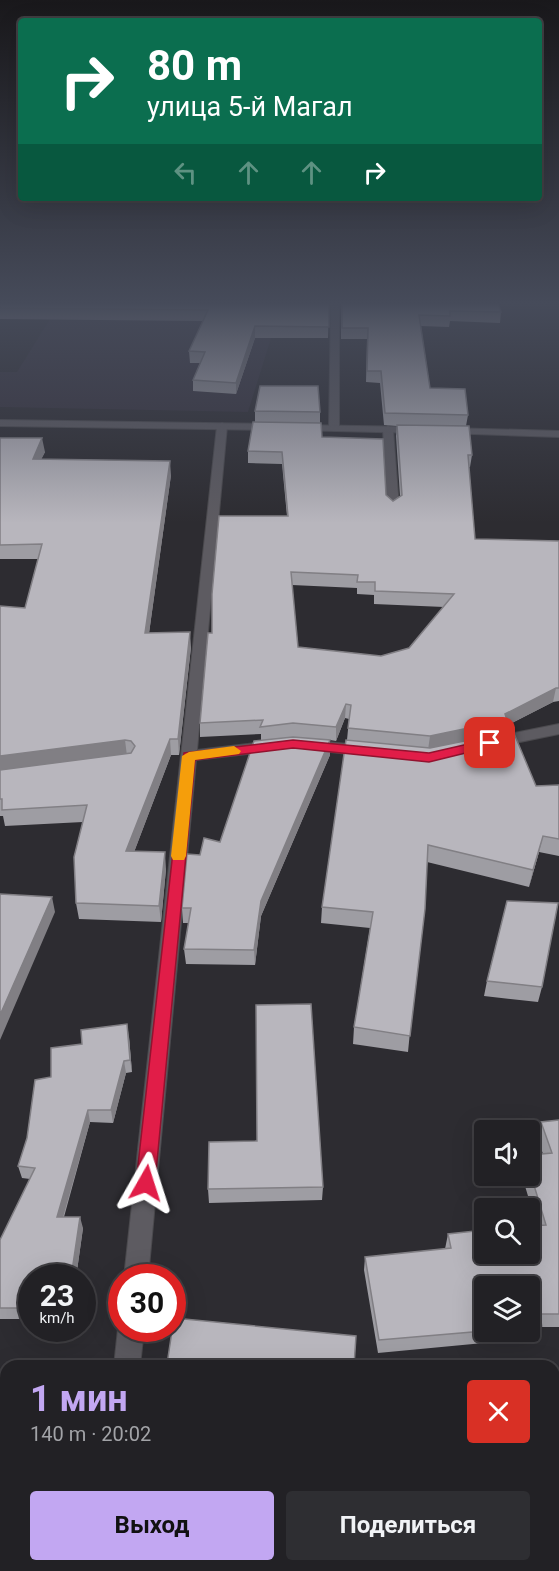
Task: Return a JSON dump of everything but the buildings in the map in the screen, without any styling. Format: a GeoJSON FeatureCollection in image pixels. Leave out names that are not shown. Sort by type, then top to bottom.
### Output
{"type":"FeatureCollection","features":[{"type":"Feature","properties":{"kind":"street"},"geometry":{"type":"LineString","coordinates":[[334,376],[334,429]]}},
{"type":"Feature","properties":{"kind":"street"},"geometry":{"type":"LineString","coordinates":[[0,423],[559,434]]}},
{"type":"Feature","properties":{"kind":"street"},"geometry":{"type":"LineString","coordinates":[[137,1264],[222,426]]}},
{"type":"Feature","properties":{"kind":"street"},"geometry":{"type":"LineString","coordinates":[[388,429],[393,507]]}},
{"type":"Feature","properties":{"kind":"street"},"geometry":{"type":"LineString","coordinates":[[475,746],[559,729]]}},
{"type":"Feature","properties":{"kind":"street"},"geometry":{"type":"LineString","coordinates":[[189,756],[293,744],[383,753]]}},
{"type":"Feature","properties":{"kind":"street"},"geometry":{"type":"LineString","coordinates":[[128,1360],[130,1342]]}},
{"type":"Feature","properties":{"kind":"shaded area"},"geometry":{"type":"Polygon","coordinates":[[[0,376],[259,376],[248,412],[0,407],[0,376]]]}},
{"type":"Feature","properties":{"kind":"slow traffic"},"geometry":{"type":"LineString","coordinates":[[178,856],[189,756],[234,751]]}},
{"type":"Feature","properties":{"kind":"route"},"geometry":{"type":"LineString","coordinates":[[146,1183],[189,756],[293,744],[429,757],[490,743]]}}]}
